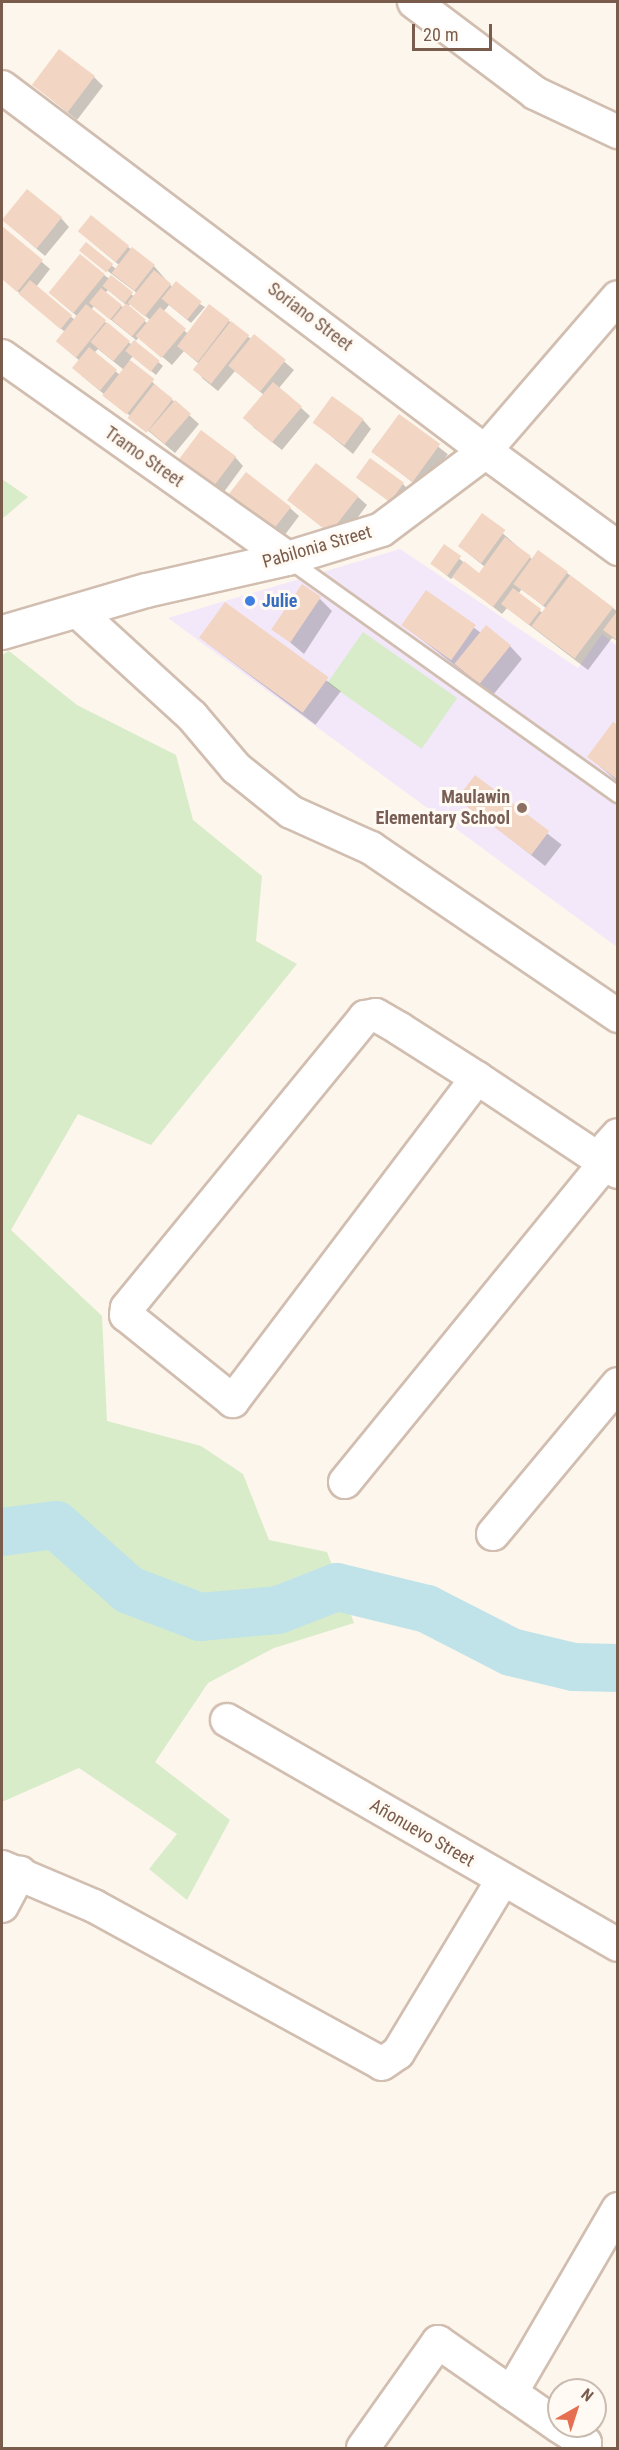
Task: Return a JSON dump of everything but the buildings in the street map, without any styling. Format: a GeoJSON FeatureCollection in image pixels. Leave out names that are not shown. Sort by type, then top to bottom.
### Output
{"type":"FeatureCollection","features":[{"type":"Feature","properties":{"kind":"street"},"geometry":{"type":"LineString","coordinates":[[414,2],[535,93],[618,132]]}},
{"type":"Feature","properties":{"kind":"street","name":"Soriano Street"},"geometry":{"type":"LineString","coordinates":[[2,87],[618,548]]}},
{"type":"Feature","properties":{"kind":"street","name":"Pabilonia Street"},"geometry":{"type":"LineString","coordinates":[[2,632],[146,590],[287,558],[381,528],[486,451],[618,297]]}},
{"type":"Feature","properties":{"kind":"street","name":"Tramo Street"},"geometry":{"type":"LineString","coordinates":[[2,356],[287,558]]}},
{"type":"Feature","properties":{"kind":"street"},"geometry":{"type":"LineString","coordinates":[[77,611],[149,673],[192,716],[236,768],[276,801],[291,812],[370,848],[618,1016]]}},
{"type":"Feature","properties":{"kind":"street"},"geometry":{"type":"LineString","coordinates":[[477,1078],[233,1401],[126,1316],[126,1308],[365,1017],[376,1015],[477,1078],[611,1168]]}},
{"type":"Feature","properties":{"kind":"street"},"geometry":{"type":"LineString","coordinates":[[345,1482],[611,1168],[609,1145],[618,1135]]}},
{"type":"Feature","properties":{"kind":"street"},"geometry":{"type":"LineString","coordinates":[[494,1534],[618,1384]]}},
{"type":"Feature","properties":{"kind":"street","name":"Añonuevo Street"},"geometry":{"type":"LineString","coordinates":[[227,1720],[618,1945]]}},
{"type":"Feature","properties":{"kind":"street"},"geometry":{"type":"LineString","coordinates":[[2,1906],[11,1870],[94,1906],[382,2064],[398,2053],[503,1879]]}},
{"type":"Feature","properties":{"kind":"street"},"geometry":{"type":"LineString","coordinates":[[511,2393],[618,2209]]}},
{"type":"Feature","properties":{"kind":"street"},"geometry":{"type":"LineString","coordinates":[[363,2448],[438,2342],[547,2418]]}},
{"type":"Feature","properties":{"kind":"street"},"geometry":{"type":"LineString","coordinates":[[577,2438],[585,2443],[581,2448]]}},
{"type":"Feature","properties":{"kind":"lane"},"geometry":{"type":"LineString","coordinates":[[287,558],[618,794]]}},
{"type":"Feature","properties":{"kind":"shaded area","name":"Maulawin Elementary School"},"geometry":{"type":"Polygon","coordinates":[[[400,549],[578,668],[602,634],[617,646],[617,947],[168,618],[400,549]]]}},
{"type":"Feature","properties":{"kind":"green space"},"geometry":{"type":"Polygon","coordinates":[[[2,479],[28,497],[2,519],[2,479]]]}},
{"type":"Feature","properties":{"kind":"green space"},"geometry":{"type":"Polygon","coordinates":[[[363,632],[457,698],[422,749],[327,683],[363,632]]]}},
{"type":"Feature","properties":{"kind":"green space"},"geometry":{"type":"Polygon","coordinates":[[[9,651],[77,705],[176,755],[193,820],[262,876],[256,941],[297,964],[151,1145],[78,1114],[11,1230],[102,1316],[107,1421],[201,1446],[243,1474],[269,1540],[327,1552],[354,1623],[274,1648],[208,1683],[155,1762],[230,1820],[187,1900],[149,1869],[177,1834],[79,1768],[2,1802],[2,655],[9,651]]]}},
{"type":"Feature","properties":{"kind":"waterway"},"geometry":{"type":"LineString","coordinates":[[2,1532],[56,1525],[129,1590],[200,1617],[278,1610],[337,1587],[427,1609],[511,1652],[574,1667],[618,1668]]}},
{"type":"Feature","properties":{"kind":"place","name":"Julie"},"geometry":{"type":"Point","coordinates":[250,601]}},
{"type":"Feature","properties":{"kind":"place","name":"Maulawin Elementary School"},"geometry":{"type":"Point","coordinates":[522,808]}}]}
